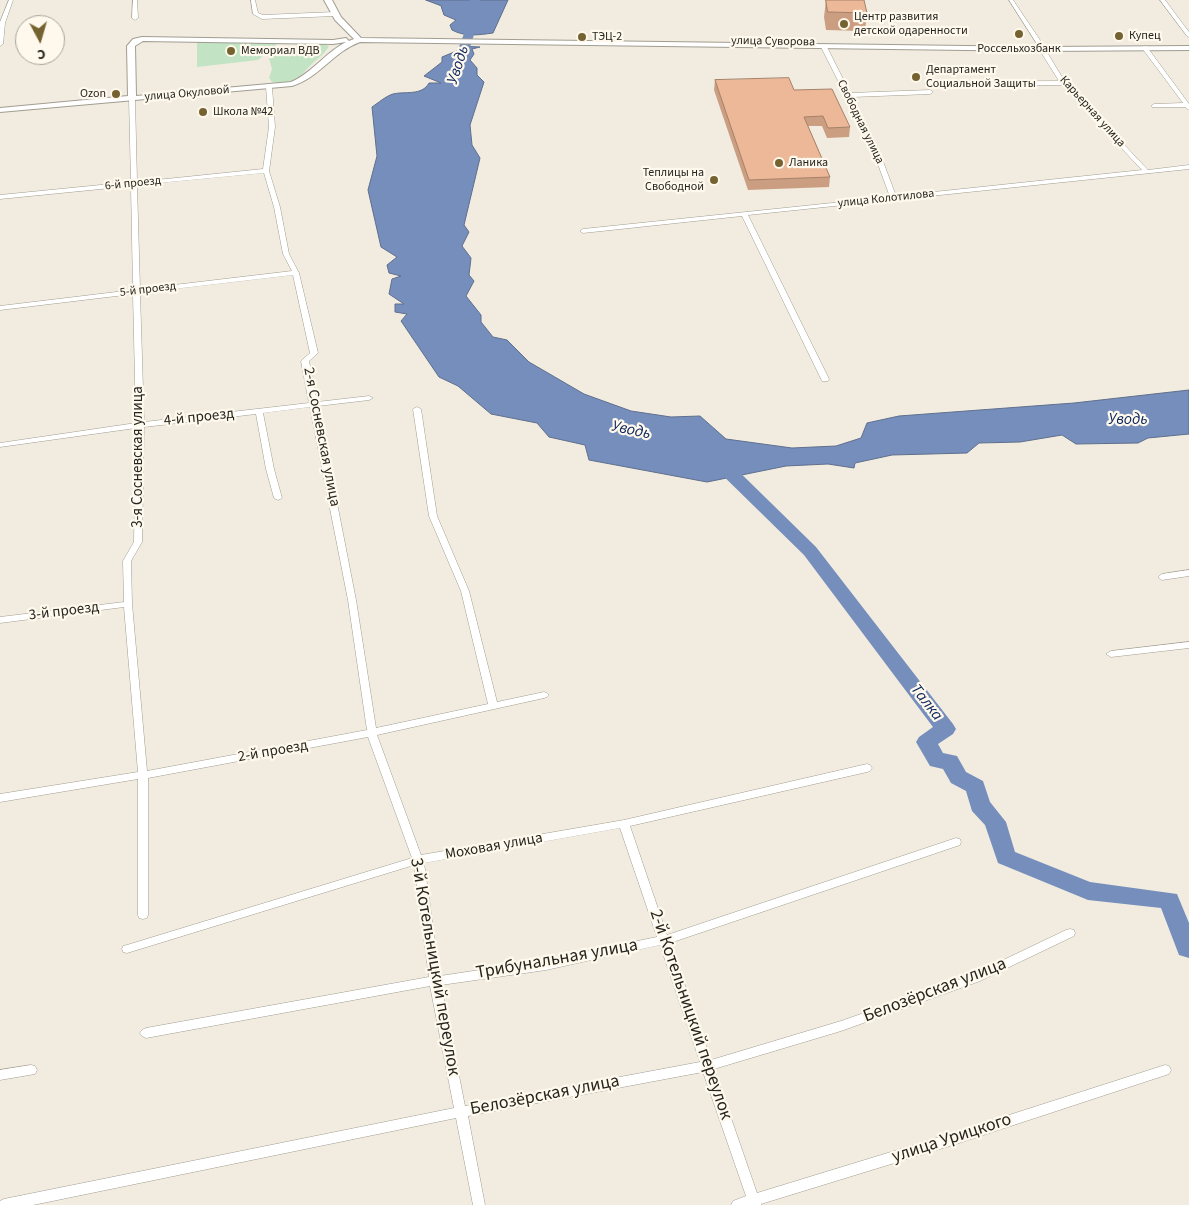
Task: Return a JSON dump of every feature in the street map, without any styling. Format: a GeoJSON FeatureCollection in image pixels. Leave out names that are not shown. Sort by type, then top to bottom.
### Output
{"type":"FeatureCollection","features":[{"type":"Feature","properties":{"kind":"main road"},"geometry":{"type":"LineString","coordinates":[[328,0],[335,14],[358,38]]}},
{"type":"Feature","properties":{"kind":"main road","name":"улица Суворова"},"geometry":{"type":"LineString","coordinates":[[358,38],[1041,48],[1189,46]]}},
{"type":"Feature","properties":{"kind":"main road","name":"3-я Сосневская улица"},"geometry":{"type":"LineString","coordinates":[[132,99],[131,46],[136,41],[150,39],[333,42],[358,38]]}},
{"type":"Feature","properties":{"kind":"main road","name":"улица Окуловой"},"geometry":{"type":"LineString","coordinates":[[0,110],[268,87],[306,80],[335,50],[358,38]]}},
{"type":"Feature","properties":{"kind":"main road","name":"улица Суворова"},"geometry":{"type":"LineString","coordinates":[[509,40],[824,47],[1145,48],[1189,46]]}},
{"type":"Feature","properties":{"kind":"street"},"geometry":{"type":"LineString","coordinates":[[0,44],[2,23],[11,0]]}},
{"type":"Feature","properties":{"kind":"street"},"geometry":{"type":"LineString","coordinates":[[135,0],[135,18]]}},
{"type":"Feature","properties":{"kind":"street"},"geometry":{"type":"LineString","coordinates":[[253,0],[256,14],[262,17],[335,14]]}},
{"type":"Feature","properties":{"kind":"street","name":"Карьерная улица"},"geometry":{"type":"LineString","coordinates":[[1011,0],[1063,84],[1146,171]]}},
{"type":"Feature","properties":{"kind":"street"},"geometry":{"type":"LineString","coordinates":[[1162,0],[1189,35]]}},
{"type":"Feature","properties":{"kind":"street","name":"Свободная улица"},"geometry":{"type":"LineString","coordinates":[[824,47],[875,148],[894,198]]}},
{"type":"Feature","properties":{"kind":"street"},"geometry":{"type":"LineString","coordinates":[[1145,48],[1188,106]]}},
{"type":"Feature","properties":{"kind":"street"},"geometry":{"type":"LineString","coordinates":[[927,84],[1063,84]]}},
{"type":"Feature","properties":{"kind":"street","name":"2-я Сосневская улица"},"geometry":{"type":"LineString","coordinates":[[268,87],[272,127],[266,171],[277,207],[286,254],[296,273],[314,353],[306,361],[352,600],[372,734]]}},
{"type":"Feature","properties":{"kind":"street"},"geometry":{"type":"LineString","coordinates":[[848,95],[930,92]]}},
{"type":"Feature","properties":{"kind":"street","name":"3-я Сосневская улица"},"geometry":{"type":"LineString","coordinates":[[132,99],[140,425],[138,542],[127,561],[128,604],[143,776],[143,915]]}},
{"type":"Feature","properties":{"kind":"street"},"geometry":{"type":"LineString","coordinates":[[1154,106],[1188,106]]}},
{"type":"Feature","properties":{"kind":"street","name":"улица Колотилова"},"geometry":{"type":"LineString","coordinates":[[583,232],[1189,167]]}},
{"type":"Feature","properties":{"kind":"street","name":"6-й проезд"},"geometry":{"type":"LineString","coordinates":[[0,197],[266,171]]}},
{"type":"Feature","properties":{"kind":"street"},"geometry":{"type":"LineString","coordinates":[[745,215],[825,379]]}},
{"type":"Feature","properties":{"kind":"street","name":"5-й проезд"},"geometry":{"type":"LineString","coordinates":[[0,308],[296,273]]}},
{"type":"Feature","properties":{"kind":"street","name":"4-й проезд"},"geometry":{"type":"LineString","coordinates":[[0,445],[140,425],[369,398]]}},
{"type":"Feature","properties":{"kind":"street"},"geometry":{"type":"LineString","coordinates":[[418,409],[433,516],[465,590],[493,707]]}},
{"type":"Feature","properties":{"kind":"street"},"geometry":{"type":"LineString","coordinates":[[259,412],[270,470],[278,498]]}},
{"type":"Feature","properties":{"kind":"street"},"geometry":{"type":"LineString","coordinates":[[1162,577],[1189,573]]}},
{"type":"Feature","properties":{"kind":"street","name":"3-й проезд"},"geometry":{"type":"LineString","coordinates":[[0,620],[128,604]]}},
{"type":"Feature","properties":{"kind":"street"},"geometry":{"type":"LineString","coordinates":[[1111,654],[1189,645]]}},
{"type":"Feature","properties":{"kind":"street","name":"2-й проезд"},"geometry":{"type":"LineString","coordinates":[[0,798],[143,776],[372,734],[544,695]]}},
{"type":"Feature","properties":{"kind":"street","name":"3-й Котельницкий переулок"},"geometry":{"type":"LineString","coordinates":[[372,734],[418,860],[435,981],[479,1205]]}},
{"type":"Feature","properties":{"kind":"street","name":"Моховая улица"},"geometry":{"type":"LineString","coordinates":[[127,949],[418,860],[624,824],[868,768]]}},
{"type":"Feature","properties":{"kind":"street","name":"2-й Котельницкий переулок"},"geometry":{"type":"LineString","coordinates":[[624,824],[754,1203]]}},
{"type":"Feature","properties":{"kind":"street","name":"Трибунальная улица"},"geometry":{"type":"LineString","coordinates":[[146,1033],[435,981],[546,965],[665,940],[956,842]]}},
{"type":"Feature","properties":{"kind":"street","name":"Белозёрская улица"},"geometry":{"type":"LineString","coordinates":[[4,1205],[460,1112],[707,1066],[841,1026],[976,978],[1070,933]]}},
{"type":"Feature","properties":{"kind":"street"},"geometry":{"type":"LineString","coordinates":[[0,1075],[31,1070]]}},
{"type":"Feature","properties":{"kind":"street","name":"улица Урицкого"},"geometry":{"type":"LineString","coordinates":[[737,1205],[754,1203],[1165,1070]]}},
{"type":"Feature","properties":{"kind":"green space"},"geometry":{"type":"Polygon","coordinates":[[[197,42],[278,43],[258,60],[197,67],[197,42]]]}},
{"type":"Feature","properties":{"kind":"green space"},"geometry":{"type":"Polygon","coordinates":[[[322,44],[329,46],[323,54],[293,81],[272,82],[269,78],[272,69],[269,58],[282,47],[322,44]]]}},
{"type":"Feature","properties":{"kind":"water"},"geometry":{"type":"Polygon","coordinates":[[[426,0],[508,0],[493,33],[472,35],[452,30],[450,25],[456,20],[444,15],[441,6],[426,0]]]}},
{"type":"Feature","properties":{"kind":"water"},"geometry":{"type":"Polygon","coordinates":[[[460,46],[480,47],[472,49],[474,54],[470,60],[477,68],[477,75],[484,82],[470,125],[472,145],[480,158],[464,225],[469,232],[462,246],[471,258],[469,275],[474,281],[466,296],[481,315],[481,322],[493,337],[507,340],[529,362],[584,394],[631,411],[671,417],[700,416],[726,439],[792,448],[836,446],[861,438],[867,423],[899,416],[1074,403],[1189,390],[1189,434],[1148,438],[1138,443],[1076,444],[1062,435],[1020,442],[979,443],[967,453],[892,455],[855,463],[854,468],[828,464],[786,466],[707,482],[589,460],[585,445],[549,437],[537,423],[491,414],[458,386],[439,377],[401,321],[407,314],[395,312],[395,304],[404,304],[389,294],[392,279],[401,276],[389,273],[387,265],[397,257],[381,247],[368,190],[377,156],[372,107],[393,94],[422,90],[429,83],[441,83],[424,76],[442,62],[442,57],[459,50],[460,46]]]}},
{"type":"Feature","properties":{"kind":"building"},"geometry":{"type":"Polygon","coordinates":[[[826,0],[864,0],[867,13],[828,12],[826,0]]]}},
{"type":"Feature","properties":{"kind":"building","name":"Ланика"},"geometry":{"type":"Polygon","coordinates":[[[789,78],[794,90],[832,89],[850,127],[828,128],[823,116],[804,117],[830,177],[749,180],[715,80],[789,78]]]}},
{"type":"Feature","properties":{"kind":"waterway","name":"Уводь"},"geometry":{"type":"LineString","coordinates":[[457,70],[472,25],[475,0]]}},
{"type":"Feature","properties":{"kind":"waterway","name":"Талка"},"geometry":{"type":"LineString","coordinates":[[716,459],[810,551],[946,729],[926,742],[937,761],[950,761],[958,777],[975,787],[980,805],[995,822],[1006,857],[1088,891],[1169,900],[1187,948],[1189,948]]}},
{"type":"Feature","properties":{"kind":"place","name":"Центр развития детской одаренности"},"geometry":{"type":"Point","coordinates":[844,24]}},
{"type":"Feature","properties":{"kind":"place","name":"Россельхозбанк"},"geometry":{"type":"Point","coordinates":[1019,34]}},
{"type":"Feature","properties":{"kind":"place","name":"Купец"},"geometry":{"type":"Point","coordinates":[1119,36]}},
{"type":"Feature","properties":{"kind":"place","name":"ТЭЦ-2"},"geometry":{"type":"Point","coordinates":[582,37]}},
{"type":"Feature","properties":{"kind":"place","name":"Мемориал ВДВ"},"geometry":{"type":"Point","coordinates":[231,51]}},
{"type":"Feature","properties":{"kind":"place","name":"Департамент Социальной Защиты"},"geometry":{"type":"Point","coordinates":[916,77]}},
{"type":"Feature","properties":{"kind":"place","name":"Ozon"},"geometry":{"type":"Point","coordinates":[116,94]}},
{"type":"Feature","properties":{"kind":"place","name":"Школа №42"},"geometry":{"type":"Point","coordinates":[203,112]}},
{"type":"Feature","properties":{"kind":"place","name":"Ланика"},"geometry":{"type":"Point","coordinates":[779,163]}},
{"type":"Feature","properties":{"kind":"place","name":"Теплицы на Свободной"},"geometry":{"type":"Point","coordinates":[714,180]}}]}
